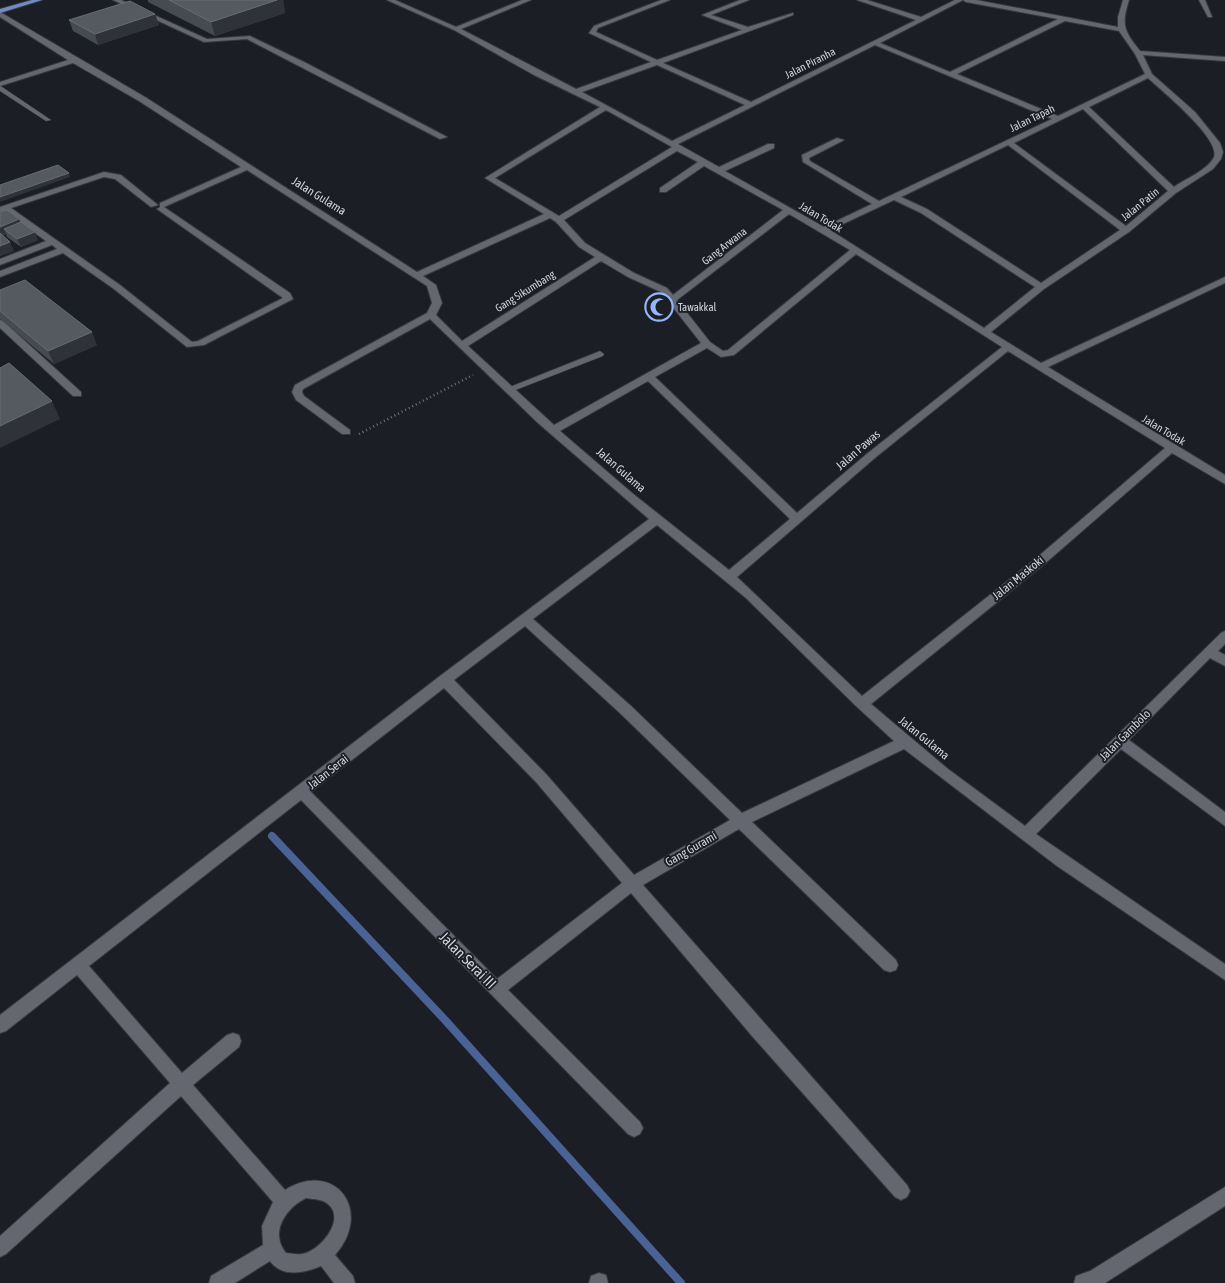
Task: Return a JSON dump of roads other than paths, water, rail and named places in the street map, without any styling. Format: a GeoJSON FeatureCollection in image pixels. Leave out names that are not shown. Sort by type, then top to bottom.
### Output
{"type":"FeatureCollection","features":[{"type":"Feature","properties":{"kind":"main road"},"geometry":{"type":"LineString","coordinates":[[0,3],[10,0]]}},
{"type":"Feature","properties":{"kind":"main road"},"geometry":{"type":"LineString","coordinates":[[0,13],[39,0]]}},
{"type":"Feature","properties":{"kind":"street"},"geometry":{"type":"LineString","coordinates":[[116,0],[206,41],[248,37],[444,137]]}},
{"type":"Feature","properties":{"kind":"street","name":"Jalan Todak"},"geometry":{"type":"LineString","coordinates":[[390,0],[456,29],[606,107],[824,230],[854,251],[1041,368],[1225,480]]}},
{"type":"Feature","properties":{"kind":"street"},"geometry":{"type":"LineString","coordinates":[[456,29],[528,0]]}},
{"type":"Feature","properties":{"kind":"street"},"geometry":{"type":"LineString","coordinates":[[667,0],[596,28],[592,32],[595,35],[659,61],[751,105]]}},
{"type":"Feature","properties":{"kind":"street"},"geometry":{"type":"LineString","coordinates":[[746,0],[705,15],[747,29]]}},
{"type":"Feature","properties":{"kind":"street"},"geometry":{"type":"LineString","coordinates":[[860,0],[921,19]]}},
{"type":"Feature","properties":{"kind":"street","name":"Jalan Piranha"},"geometry":{"type":"LineString","coordinates":[[674,147],[751,105],[960,0]]}},
{"type":"Feature","properties":{"kind":"street"},"geometry":{"type":"LineString","coordinates":[[966,0],[1062,20],[1120,29]]}},
{"type":"Feature","properties":{"kind":"street"},"geometry":{"type":"LineString","coordinates":[[1005,7],[1010,0]]}},
{"type":"Feature","properties":{"kind":"street"},"geometry":{"type":"LineString","coordinates":[[1126,0],[1118,22],[1120,29],[1138,53],[1149,75]]}},
{"type":"Feature","properties":{"kind":"street"},"geometry":{"type":"LineString","coordinates":[[1202,0],[1210,16]]}},
{"type":"Feature","properties":{"kind":"street","name":"Jalan Gulama"},"geometry":{"type":"LineString","coordinates":[[0,13],[74,60],[142,99],[431,285],[437,303],[431,315],[462,345],[553,430],[657,519],[729,576],[862,704],[905,742],[1026,834],[1131,910],[1225,973]]}},
{"type":"Feature","properties":{"kind":"street"},"geometry":{"type":"LineString","coordinates":[[576,92],[791,14]]}},
{"type":"Feature","properties":{"kind":"street"},"geometry":{"type":"LineString","coordinates":[[951,74],[1062,20]]}},
{"type":"Feature","properties":{"kind":"street"},"geometry":{"type":"LineString","coordinates":[[875,43],[1057,118]]}},
{"type":"Feature","properties":{"kind":"street"},"geometry":{"type":"LineString","coordinates":[[1138,53],[1225,59]]}},
{"type":"Feature","properties":{"kind":"street"},"geometry":{"type":"LineString","coordinates":[[1213,58],[1225,69]]}},
{"type":"Feature","properties":{"kind":"street"},"geometry":{"type":"LineString","coordinates":[[0,84],[74,60]]}},
{"type":"Feature","properties":{"kind":"street","name":"Jalan Tapah"},"geometry":{"type":"LineString","coordinates":[[824,230],[1149,75]]}},
{"type":"Feature","properties":{"kind":"street","name":"Jalan Patin"},"geometry":{"type":"LineString","coordinates":[[985,332],[1041,287],[1126,230],[1217,160],[1219,152],[1216,145],[1192,114],[1149,75]]}},
{"type":"Feature","properties":{"kind":"street"},"geometry":{"type":"LineString","coordinates":[[606,107],[488,178],[559,220],[582,245],[631,275],[664,290],[708,344],[720,354],[731,353],[854,251]]}},
{"type":"Feature","properties":{"kind":"street"},"geometry":{"type":"LineString","coordinates":[[1084,107],[1173,192]]}},
{"type":"Feature","properties":{"kind":"street"},"geometry":{"type":"LineString","coordinates":[[840,140],[805,156],[807,162],[880,204]]}},
{"type":"Feature","properties":{"kind":"street"},"geometry":{"type":"LineString","coordinates":[[1008,142],[1126,230]]}},
{"type":"Feature","properties":{"kind":"street"},"geometry":{"type":"LineString","coordinates":[[718,171],[771,146]]}},
{"type":"Feature","properties":{"kind":"street"},"geometry":{"type":"LineString","coordinates":[[559,220],[674,147]]}},
{"type":"Feature","properties":{"kind":"street"},"geometry":{"type":"LineString","coordinates":[[663,190],[703,163]]}},
{"type":"Feature","properties":{"kind":"street"},"geometry":{"type":"LineString","coordinates":[[160,206],[247,167]]}},
{"type":"Feature","properties":{"kind":"street"},"geometry":{"type":"LineString","coordinates":[[104,174],[118,177],[287,295],[288,299],[201,343],[190,344],[117,287],[3,209],[104,174]]}},
{"type":"Feature","properties":{"kind":"street"},"geometry":{"type":"LineString","coordinates":[[895,196],[924,211],[1041,287]]}},
{"type":"Feature","properties":{"kind":"street","name":"Gang Arwana"},"geometry":{"type":"LineString","coordinates":[[672,300],[789,210]]}},
{"type":"Feature","properties":{"kind":"street"},"geometry":{"type":"LineString","coordinates":[[418,275],[549,215]]}},
{"type":"Feature","properties":{"kind":"street"},"geometry":{"type":"LineString","coordinates":[[0,262],[51,242]]}},
{"type":"Feature","properties":{"kind":"street"},"geometry":{"type":"LineString","coordinates":[[0,274],[62,250]]}},
{"type":"Feature","properties":{"kind":"street","name":"Gang Sikumbang"},"geometry":{"type":"LineString","coordinates":[[462,345],[602,257]]}},
{"type":"Feature","properties":{"kind":"street"},"geometry":{"type":"LineString","coordinates":[[1041,368],[1225,280]]}},
{"type":"Feature","properties":{"kind":"street"},"geometry":{"type":"LineString","coordinates":[[346,432],[300,398],[297,392],[299,387],[431,315]]}},
{"type":"Feature","properties":{"kind":"street"},"geometry":{"type":"LineString","coordinates":[[0,323],[77,394]]}},
{"type":"Feature","properties":{"kind":"street"},"geometry":{"type":"LineString","coordinates":[[553,430],[708,344]]}},
{"type":"Feature","properties":{"kind":"street","name":"Jalan Pawas"},"geometry":{"type":"LineString","coordinates":[[729,576],[872,454],[1008,347]]}},
{"type":"Feature","properties":{"kind":"street"},"geometry":{"type":"LineString","coordinates":[[649,377],[798,519]]}},
{"type":"Feature","properties":{"kind":"street","name":"Jalan Maskoki"},"geometry":{"type":"LineString","coordinates":[[862,704],[1038,563],[1171,448]]}},
{"type":"Feature","properties":{"kind":"street","name":"Jalan Serai"},"geometry":{"type":"LineString","coordinates":[[0,1025],[79,966],[445,680],[657,519]]}},
{"type":"Feature","properties":{"kind":"street"},"geometry":{"type":"LineString","coordinates":[[526,620],[626,710],[890,966]]}},
{"type":"Feature","properties":{"kind":"street","name":"Jalan Gambolo"},"geometry":{"type":"LineString","coordinates":[[1026,834],[1225,636]]}},
{"type":"Feature","properties":{"kind":"street"},"geometry":{"type":"LineString","coordinates":[[1210,652],[1225,661]]}},
{"type":"Feature","properties":{"kind":"street"},"geometry":{"type":"LineString","coordinates":[[445,680],[541,778],[758,1030],[901,1191]]}},
{"type":"Feature","properties":{"kind":"street"},"geometry":{"type":"LineString","coordinates":[[1119,740],[1225,820]]}},
{"type":"Feature","properties":{"kind":"street","name":"Gang Gurami"},"geometry":{"type":"LineString","coordinates":[[497,989],[633,883],[740,821],[905,742]]}},
{"type":"Feature","properties":{"kind":"street","name":"Jalan Serai III"},"geometry":{"type":"LineString","coordinates":[[302,792],[634,1128]]}},
{"type":"Feature","properties":{"kind":"street"},"geometry":{"type":"LineString","coordinates":[[79,966],[183,1083],[284,1202]]}},
{"type":"Feature","properties":{"kind":"street"},"geometry":{"type":"LineString","coordinates":[[0,1248],[183,1083],[233,1041]]}},
{"type":"Feature","properties":{"kind":"street"},"geometry":{"type":"LineString","coordinates":[[318,1188],[329,1192],[337,1199],[342,1210],[341,1235],[335,1248],[325,1257],[314,1264],[290,1265],[280,1259],[273,1250],[270,1238],[271,1225],[276,1212],[294,1193],[318,1188]]}},
{"type":"Feature","properties":{"kind":"street"},"geometry":{"type":"LineString","coordinates":[[1083,1283],[1096,1278],[1225,1196]]}},
{"type":"Feature","properties":{"kind":"street"},"geometry":{"type":"LineString","coordinates":[[218,1283],[273,1250]]}},
{"type":"Feature","properties":{"kind":"street"},"geometry":{"type":"LineString","coordinates":[[325,1257],[346,1283]]}},
{"type":"Feature","properties":{"kind":"lane"},"geometry":{"type":"LineString","coordinates":[[0,88],[48,120]]}},
{"type":"Feature","properties":{"kind":"lane"},"geometry":{"type":"LineString","coordinates":[[510,389],[600,354]]}},
{"type":"Feature","properties":{"kind":"waterway"},"geometry":{"type":"LineString","coordinates":[[272,836],[445,1020],[681,1283]]}},
{"type":"Feature","properties":{"kind":"place","name":"Tawakkal"},"geometry":{"type":"Point","coordinates":[659,307]}}]}
